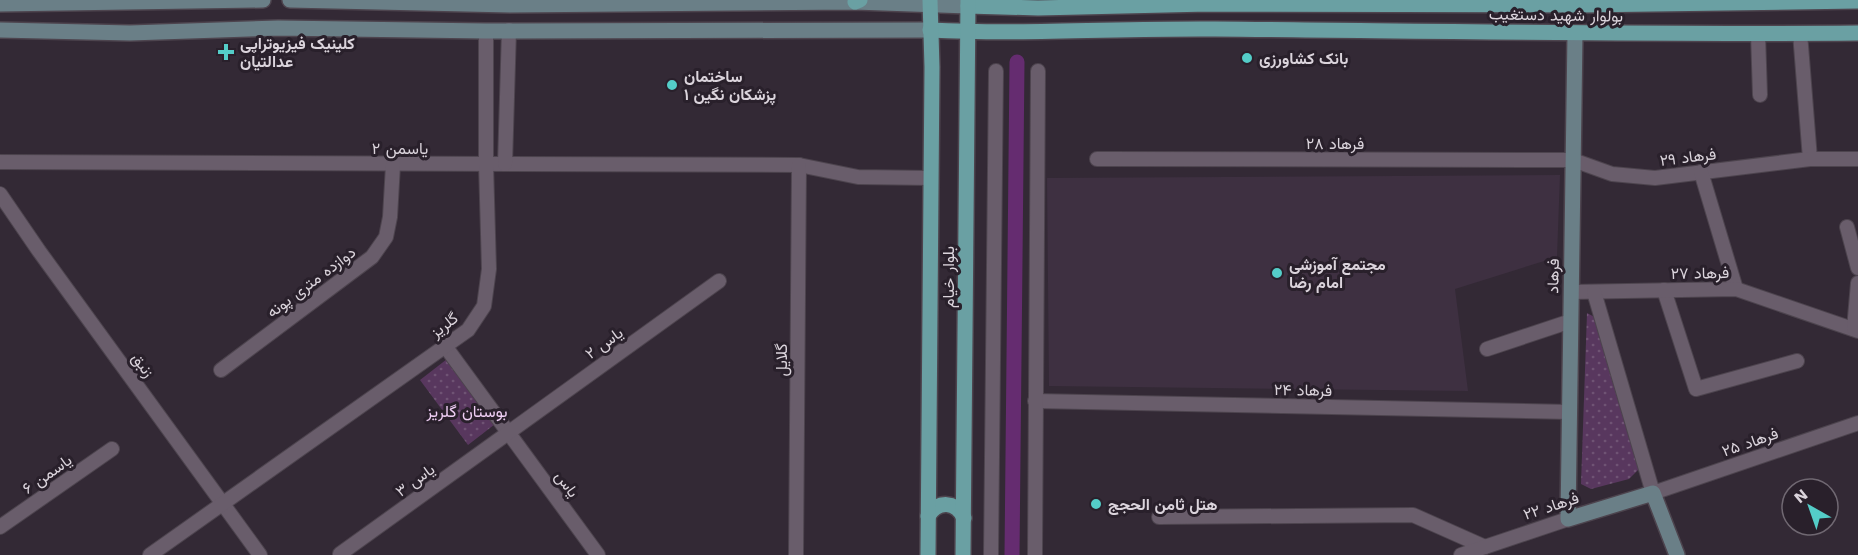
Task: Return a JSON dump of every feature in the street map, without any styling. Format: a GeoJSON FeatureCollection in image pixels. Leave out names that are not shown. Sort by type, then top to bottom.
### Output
{"type":"FeatureCollection","features":[{"type":"Feature","properties":{"kind":"main road"},"geometry":{"type":"LineString","coordinates":[[0,4],[264,0]]}},
{"type":"Feature","properties":{"kind":"main road"},"geometry":{"type":"LineString","coordinates":[[290,0],[510,3],[857,1],[968,3]]}},
{"type":"Feature","properties":{"kind":"main road","name":"بولوار شهید دستغیب"},"geometry":{"type":"LineString","coordinates":[[968,3],[1858,1]]}},
{"type":"Feature","properties":{"kind":"main road"},"geometry":{"type":"LineString","coordinates":[[486,31],[487,2]]}},
{"type":"Feature","properties":{"kind":"main road","name":"بلوار خیام"},"geometry":{"type":"LineString","coordinates":[[928,555],[930,2]]}},
{"type":"Feature","properties":{"kind":"main road"},"geometry":{"type":"LineString","coordinates":[[509,30],[510,3]]}},
{"type":"Feature","properties":{"kind":"main road","name":"بلوار خیام"},"geometry":{"type":"LineString","coordinates":[[963,555],[968,3]]}},
{"type":"Feature","properties":{"kind":"main road"},"geometry":{"type":"LineString","coordinates":[[0,30],[130,33],[278,28],[486,31],[930,30]]}},
{"type":"Feature","properties":{"kind":"main road","name":"بولوار شهید دستغیب"},"geometry":{"type":"LineString","coordinates":[[930,30],[969,32],[1211,28],[1575,34],[1858,33]]}},
{"type":"Feature","properties":{"kind":"main road","name":"فرهاد"},"geometry":{"type":"LineString","coordinates":[[1568,519],[1575,34]]}},
{"type":"Feature","properties":{"kind":"main road"},"geometry":{"type":"LineString","coordinates":[[1653,493],[1677,555]]}},
{"type":"Feature","properties":{"kind":"main road","name":"فرهاد ۲۲"},"geometry":{"type":"LineString","coordinates":[[1568,519],[1653,493]]}},
{"type":"Feature","properties":{"kind":"main road"},"geometry":{"type":"LineString","coordinates":[[928,516],[935,507],[946,504],[957,508],[963,518]]}},
{"type":"Feature","properties":{"kind":"street"},"geometry":{"type":"LineString","coordinates":[[506,164],[509,30]]}},
{"type":"Feature","properties":{"kind":"street","name":"گلریز"},"geometry":{"type":"LineString","coordinates":[[150,555],[468,330],[484,306],[489,269],[486,31]]}},
{"type":"Feature","properties":{"kind":"street"},"geometry":{"type":"LineString","coordinates":[[1800,33],[1810,159]]}},
{"type":"Feature","properties":{"kind":"street"},"geometry":{"type":"LineString","coordinates":[[1758,34],[1760,95]]}},
{"type":"Feature","properties":{"kind":"street"},"geometry":{"type":"LineString","coordinates":[[991,555],[996,71]]}},
{"type":"Feature","properties":{"kind":"street"},"geometry":{"type":"LineString","coordinates":[[1035,555],[1038,71]]}},
{"type":"Feature","properties":{"kind":"street","name":"فرهاد ۲۸"},"geometry":{"type":"LineString","coordinates":[[1097,159],[1573,159]]}},
{"type":"Feature","properties":{"kind":"street","name":"فرهاد ۲۹"},"geometry":{"type":"LineString","coordinates":[[1573,159],[1612,174],[1655,177],[1810,159],[1858,159]]}},
{"type":"Feature","properties":{"kind":"street","name":"یاسمن ۲"},"geometry":{"type":"LineString","coordinates":[[0,162],[799,165],[858,177],[931,178]]}},
{"type":"Feature","properties":{"kind":"street","name":"دوازده متری پونه"},"geometry":{"type":"LineString","coordinates":[[221,370],[372,257],[386,237],[390,217],[393,165]]}},
{"type":"Feature","properties":{"kind":"street","name":"گلایل"},"geometry":{"type":"LineString","coordinates":[[796,555],[799,165]]}},
{"type":"Feature","properties":{"kind":"street"},"geometry":{"type":"LineString","coordinates":[[1701,172],[1736,289]]}},
{"type":"Feature","properties":{"kind":"street","name":"زنبق"},"geometry":{"type":"LineString","coordinates":[[0,194],[260,555]]}},
{"type":"Feature","properties":{"kind":"street"},"geometry":{"type":"LineString","coordinates":[[1847,227],[1858,268]]}},
{"type":"Feature","properties":{"kind":"street","name":"یاس ۲"},"geometry":{"type":"LineString","coordinates":[[509,433],[719,281]]}},
{"type":"Feature","properties":{"kind":"street"},"geometry":{"type":"LineString","coordinates":[[1856,330],[1858,283]]}},
{"type":"Feature","properties":{"kind":"street","name":"فرهاد ۲۷"},"geometry":{"type":"LineString","coordinates":[[1571,292],[1736,289],[1856,330]]}},
{"type":"Feature","properties":{"kind":"street"},"geometry":{"type":"LineString","coordinates":[[1664,290],[1696,389],[1797,361]]}},
{"type":"Feature","properties":{"kind":"street"},"geometry":{"type":"LineString","coordinates":[[1593,292],[1653,493]]}},
{"type":"Feature","properties":{"kind":"street"},"geometry":{"type":"LineString","coordinates":[[1487,349],[1571,321]]}},
{"type":"Feature","properties":{"kind":"street","name":"یاس"},"geometry":{"type":"LineString","coordinates":[[445,346],[598,555]]}},
{"type":"Feature","properties":{"kind":"street","name":"فرهاد ۲۴"},"geometry":{"type":"LineString","coordinates":[[1035,400],[1570,412]]}},
{"type":"Feature","properties":{"kind":"street","name":"فرهاد ۲۵"},"geometry":{"type":"LineString","coordinates":[[1653,493],[1858,423]]}},
{"type":"Feature","properties":{"kind":"street","name":"یاس ۳"},"geometry":{"type":"LineString","coordinates":[[340,554],[509,433]]}},
{"type":"Feature","properties":{"kind":"street","name":"یاسمن ۶"},"geometry":{"type":"LineString","coordinates":[[0,527],[112,449]]}},
{"type":"Feature","properties":{"kind":"street"},"geometry":{"type":"LineString","coordinates":[[1159,517],[1413,515],[1485,547]]}},
{"type":"Feature","properties":{"kind":"street","name":"فرهاد ۲۲"},"geometry":{"type":"LineString","coordinates":[[1461,555],[1568,519]]}},
{"type":"Feature","properties":{"kind":"shaded area","name":"مجتمع آموزشی امام رضا"},"geometry":{"type":"Polygon","coordinates":[[[1560,175],[1557,257],[1455,289],[1468,391],[1049,386],[1047,178],[1560,175]]]}},
{"type":"Feature","properties":{"kind":"green space"},"geometry":{"type":"Polygon","coordinates":[[[1587,313],[1598,319],[1640,468],[1629,479],[1591,489],[1581,484],[1587,313]]]}},
{"type":"Feature","properties":{"kind":"green space","name":"بوستان گلریز"},"geometry":{"type":"Polygon","coordinates":[[[451,356],[499,421],[468,445],[420,380],[451,356]]]}},
{"type":"Feature","properties":{"kind":"waterway"},"geometry":{"type":"LineString","coordinates":[[1012,555],[1017,62]]}},
{"type":"Feature","properties":{"kind":"place","name":"کلینیک فیزیوتراپی عدالتیان"},"geometry":{"type":"Point","coordinates":[226,52]}},
{"type":"Feature","properties":{"kind":"place","name":"بانک کشاورزی"},"geometry":{"type":"Point","coordinates":[1247,58]}},
{"type":"Feature","properties":{"kind":"place","name":"ساختمان پزشکان نگین ۱"},"geometry":{"type":"Point","coordinates":[672,85]}},
{"type":"Feature","properties":{"kind":"place","name":"مجتمع آموزشی امام رضا"},"geometry":{"type":"Point","coordinates":[1277,273]}},
{"type":"Feature","properties":{"kind":"place","name":"هتل ثامن الحجج"},"geometry":{"type":"Point","coordinates":[1096,504]}}]}
